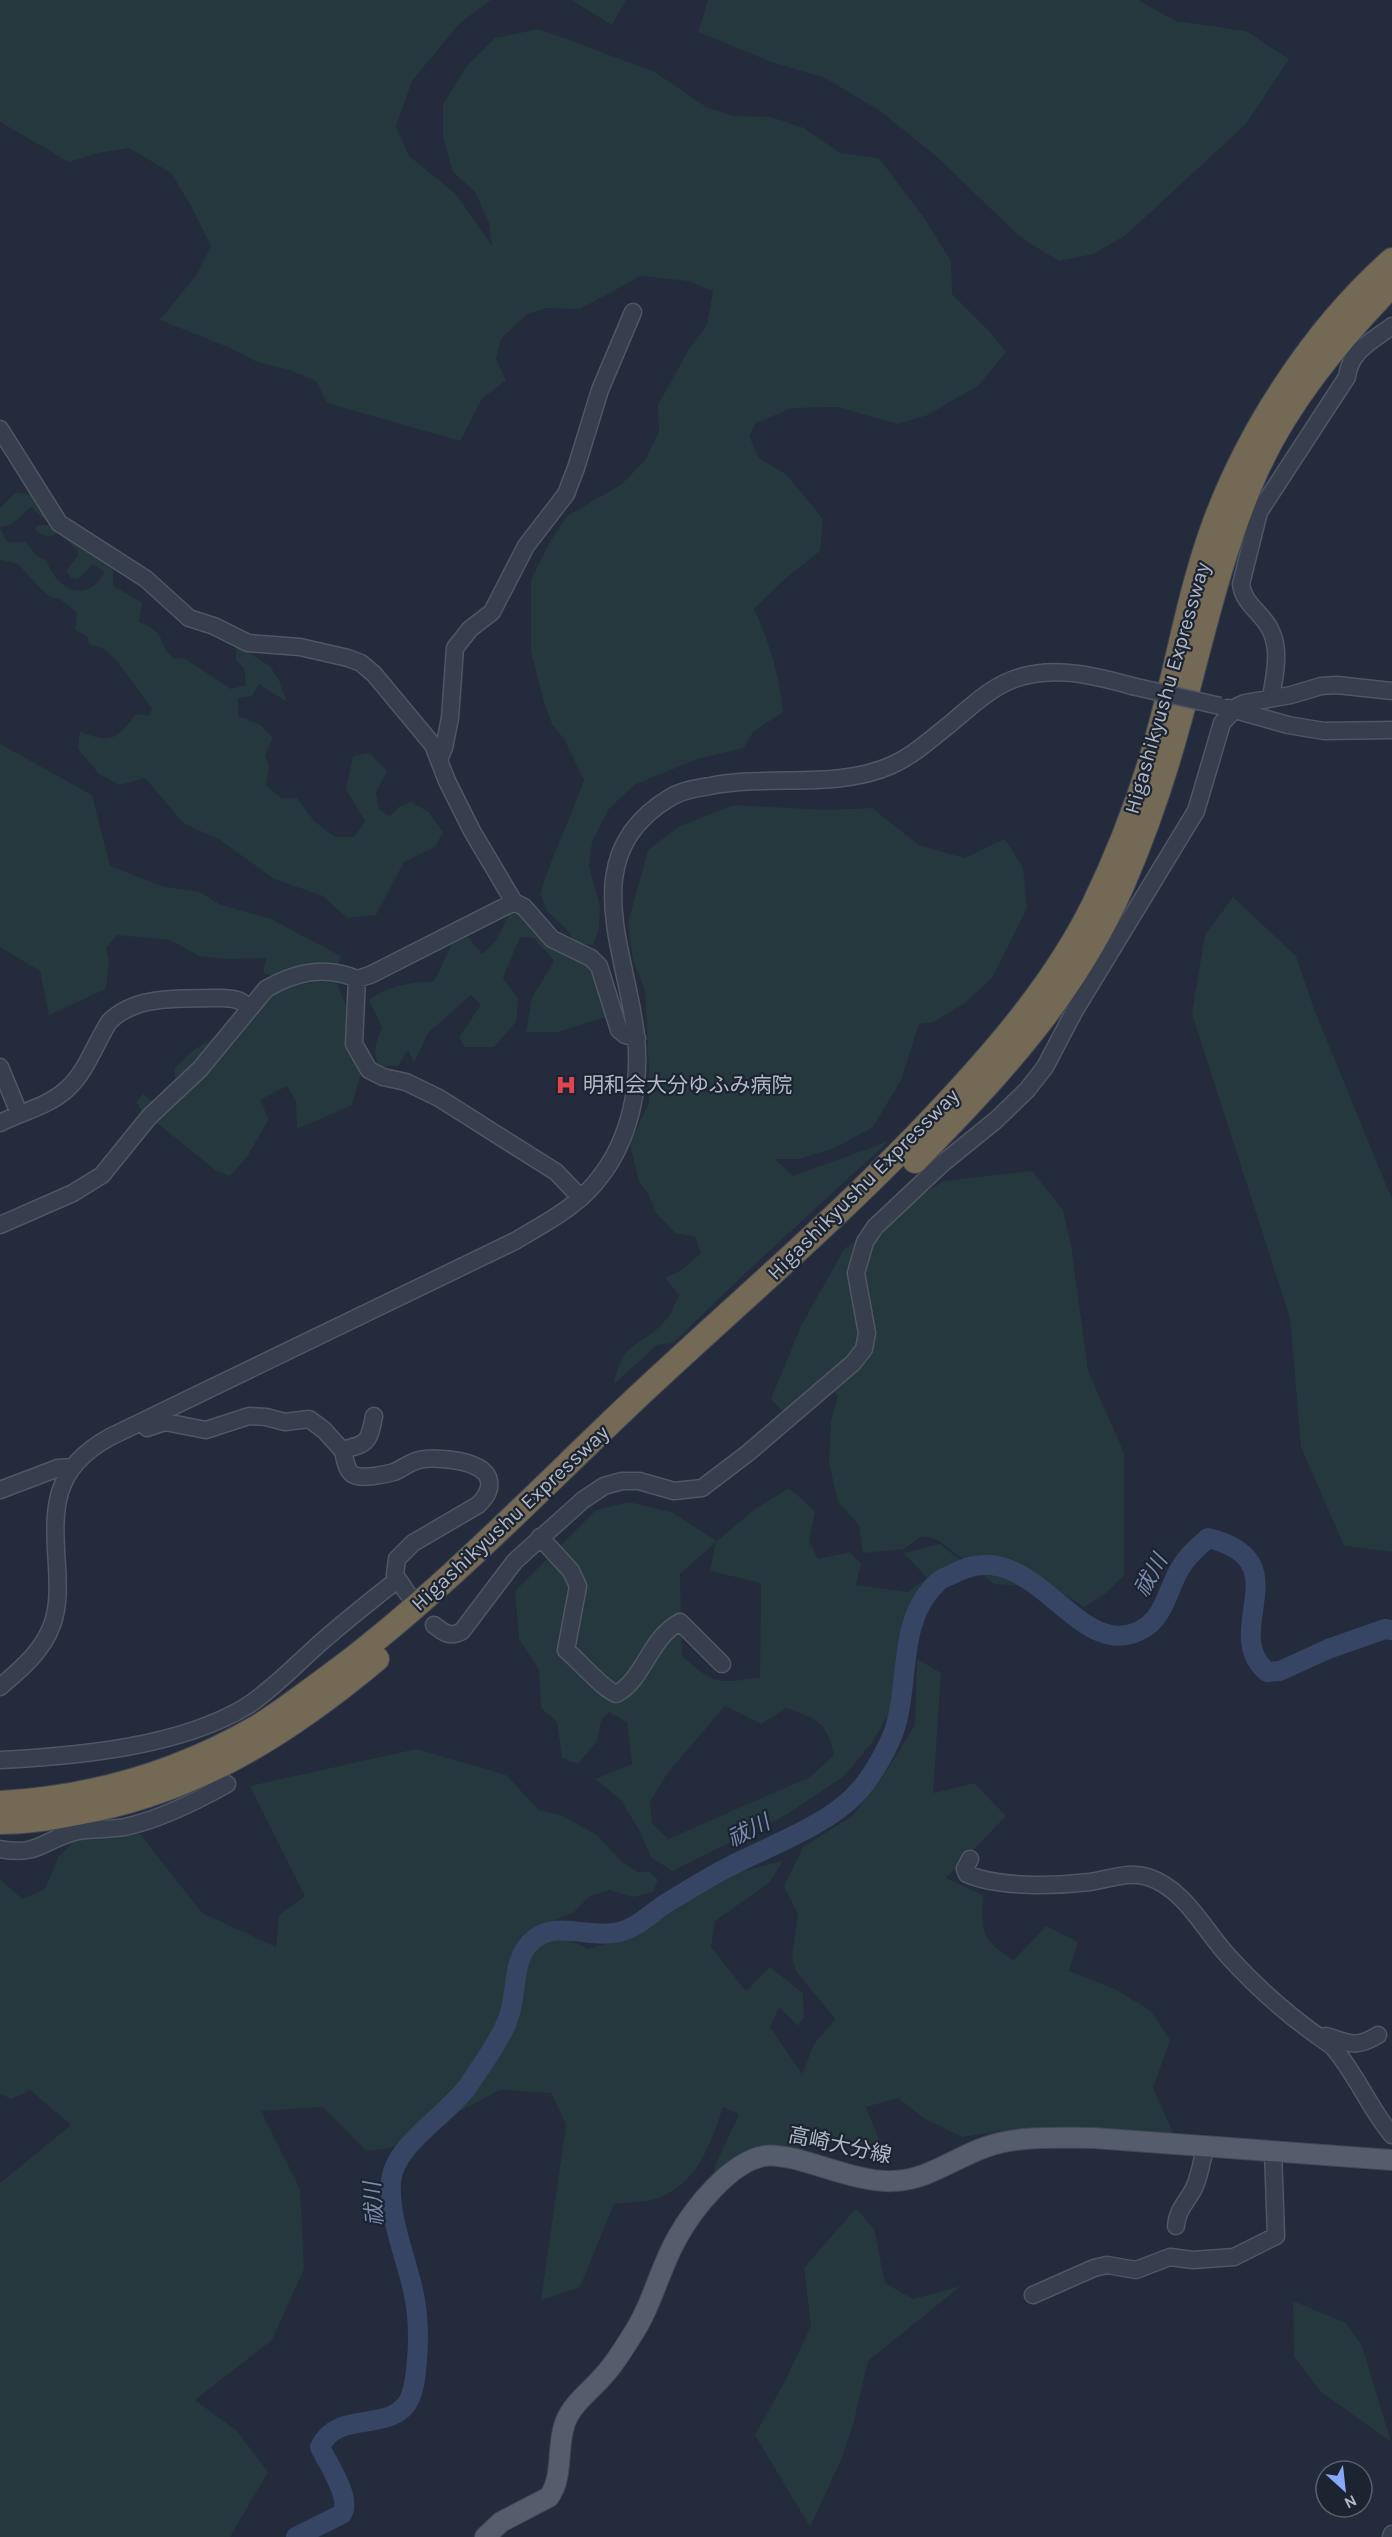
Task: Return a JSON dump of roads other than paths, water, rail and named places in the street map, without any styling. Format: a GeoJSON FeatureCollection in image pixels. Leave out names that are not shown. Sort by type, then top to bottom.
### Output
{"type":"FeatureCollection","features":[{"type":"Feature","properties":{"kind":"highway","name":"Higashikyushu Expressway"},"geometry":{"type":"LineString","coordinates":[[0,1803],[36,1801],[108,1788],[212,1752],[263,1723],[380,1638],[438,1587],[624,1410],[830,1222],[996,1051],[1036,998],[1070,946],[1094,904],[1122,839],[1161,723],[1212,530],[1240,466],[1260,427],[1298,367],[1343,310],[1392,260]]}},
{"type":"Feature","properties":{"kind":"highway","name":"Higashikyushu Expressway"},"geometry":{"type":"LineString","coordinates":[[0,1822],[53,1817],[104,1808],[182,1784],[233,1760],[326,1702],[448,1597],[839,1233],[907,1169],[1008,1064],[1044,1020],[1071,979],[1103,923],[1138,850],[1175,737],[1228,540],[1255,472],[1276,433],[1300,396],[1353,326],[1392,285]]}},
{"type":"Feature","properties":{"kind":"main road","name":"高崎大分線"},"geometry":{"type":"LineString","coordinates":[[485,2537],[501,2522],[549,2497],[558,2473],[558,2448],[565,2421],[576,2404],[605,2374],[633,2335],[646,2311],[677,2237],[731,2170],[746,2162],[765,2155],[785,2157],[890,2182],[917,2179],[988,2146],[1054,2138],[1094,2138],[1392,2160]]}},
{"type":"Feature","properties":{"kind":"street"},"geometry":{"type":"LineString","coordinates":[[439,759],[446,742],[450,718],[455,648],[470,629],[492,612],[526,546],[566,494],[600,390],[633,312]]}},
{"type":"Feature","properties":{"kind":"street"},"geometry":{"type":"LineString","coordinates":[[1272,698],[1277,650],[1271,630],[1242,595],[1241,584],[1258,512],[1347,377],[1348,365],[1355,353],[1392,326]]}},
{"type":"Feature","properties":{"kind":"street"},"geometry":{"type":"LineString","coordinates":[[0,429],[58,523],[146,579],[189,618],[214,626],[248,643],[300,647],[361,663],[374,674],[433,745],[447,781],[472,831],[514,902],[524,907],[552,939],[591,958],[599,966],[619,1030],[625,1035],[637,1038]]}},
{"type":"Feature","properties":{"kind":"street"},"geometry":{"type":"LineString","coordinates":[[0,1687],[32,1658],[46,1639],[53,1624],[58,1593],[55,1508],[63,1484],[76,1463],[110,1437],[515,1241],[581,1198],[609,1165],[628,1124],[635,1089],[637,1038],[618,946],[612,895],[615,867],[619,853],[639,822],[656,807],[674,795],[734,781],[828,779],[856,776],[888,766],[920,748],[990,691],[1020,678],[1037,674],[1083,674],[1227,708],[1279,723],[1324,731],[1392,730]]}},
{"type":"Feature","properties":{"kind":"street"},"geometry":{"type":"LineString","coordinates":[[1227,708],[1291,696],[1329,685],[1392,691]]}},
{"type":"Feature","properties":{"kind":"street"},"geometry":{"type":"LineString","coordinates":[[434,1625],[445,1634],[451,1635],[462,1631],[515,1561],[540,1537],[604,1486],[622,1480],[639,1481],[674,1491],[702,1488],[748,1453],[853,1363],[864,1349],[867,1332],[856,1273],[865,1242],[875,1227],[943,1163],[996,1120],[1027,1090],[1045,1067],[1079,1004],[1192,819],[1199,803],[1218,731],[1227,708]]}},
{"type":"Feature","properties":{"kind":"street"},"geometry":{"type":"LineString","coordinates":[[0,1225],[74,1193],[102,1175],[149,1117],[200,1069],[236,1027],[249,1007],[266,989],[280,980],[298,974],[334,971],[357,979],[370,975],[514,902]]}},
{"type":"Feature","properties":{"kind":"street"},"geometry":{"type":"LineString","coordinates":[[357,979],[354,1044],[369,1070],[383,1077],[406,1082],[439,1098],[548,1166],[581,1198]]}},
{"type":"Feature","properties":{"kind":"street"},"geometry":{"type":"LineString","coordinates":[[0,1123],[54,1098],[67,1089],[110,1023],[117,1015],[129,1009],[150,1002],[192,998],[227,998],[239,1000],[249,1007]]}},
{"type":"Feature","properties":{"kind":"street"},"geometry":{"type":"LineString","coordinates":[[0,1067],[19,1113]]}},
{"type":"Feature","properties":{"kind":"street"},"geometry":{"type":"LineString","coordinates":[[0,1490],[58,1468],[91,1461],[117,1442],[155,1424],[165,1422],[206,1430],[249,1416],[266,1417],[285,1422],[309,1419],[324,1430],[342,1450],[346,1467],[351,1474],[356,1476],[387,1474],[418,1460],[453,1461],[476,1465],[488,1474],[490,1485],[486,1497],[478,1505],[413,1543],[401,1553],[394,1564],[397,1580],[408,1594]]}},
{"type":"Feature","properties":{"kind":"street"},"geometry":{"type":"LineString","coordinates":[[342,1450],[364,1444],[369,1438],[374,1416]]}},
{"type":"Feature","properties":{"kind":"street"},"geometry":{"type":"LineString","coordinates":[[540,1537],[571,1571],[578,1586],[566,1650],[607,1690],[616,1694],[626,1689],[653,1647],[680,1622],[722,1664]]}},
{"type":"Feature","properties":{"kind":"street"},"geometry":{"type":"LineString","coordinates":[[0,1760],[106,1749],[174,1735],[216,1722],[266,1693],[326,1638],[397,1580]]}},
{"type":"Feature","properties":{"kind":"street"},"geometry":{"type":"LineString","coordinates":[[0,1849],[31,1851],[74,1832],[118,1828],[139,1823],[196,1801],[227,1784]]}},
{"type":"Feature","properties":{"kind":"street"},"geometry":{"type":"LineString","coordinates":[[970,1859],[965,1869],[967,1874],[994,1881],[1032,1884],[1089,1882],[1131,1873],[1160,1882],[1184,1902],[1227,1955],[1250,1979],[1332,2046],[1392,2135]]}},
{"type":"Feature","properties":{"kind":"street"},"geometry":{"type":"LineString","coordinates":[[1312,2031],[1352,2045],[1368,2041],[1378,2035]]}},
{"type":"Feature","properties":{"kind":"street"},"geometry":{"type":"LineString","coordinates":[[1176,2226],[1176,2217],[1193,2190],[1199,2174],[1205,2147]]}},
{"type":"Feature","properties":{"kind":"street"},"geometry":{"type":"LineString","coordinates":[[1032,2295],[1094,2268],[1107,2265],[1136,2270],[1170,2257],[1193,2260],[1234,2257],[1276,2236],[1273,2151]]}},
{"type":"Feature","properties":{"kind":"waterway","name":"祓川"},"geometry":{"type":"LineString","coordinates":[[296,2537],[342,2514],[344,2507],[342,2490],[320,2447],[328,2435],[352,2424],[391,2416],[402,2409],[410,2398],[416,2370],[418,2325],[413,2290],[392,2209],[391,2182],[394,2168],[411,2143],[459,2097],[495,2045],[511,2010],[517,1970],[524,1951],[539,1936],[549,1932],[560,1930],[608,1934],[632,1927],[712,1876],[809,1828],[842,1807],[868,1780],[891,1740],[901,1703],[911,1628],[926,1595],[939,1581],[982,1565],[1008,1569],[1032,1582],[1077,1618],[1099,1631],[1122,1636],[1146,1627],[1152,1622],[1158,1615],[1184,1563],[1193,1551],[1208,1538],[1236,1549],[1250,1563],[1255,1580],[1251,1637],[1255,1655],[1267,1672],[1280,1671],[1328,1649],[1385,1629],[1392,1630]]}},
{"type":"Feature","properties":{"kind":"place","name":"明和会大分ゆふみ病院"},"geometry":{"type":"Point","coordinates":[566,1085]}}]}
